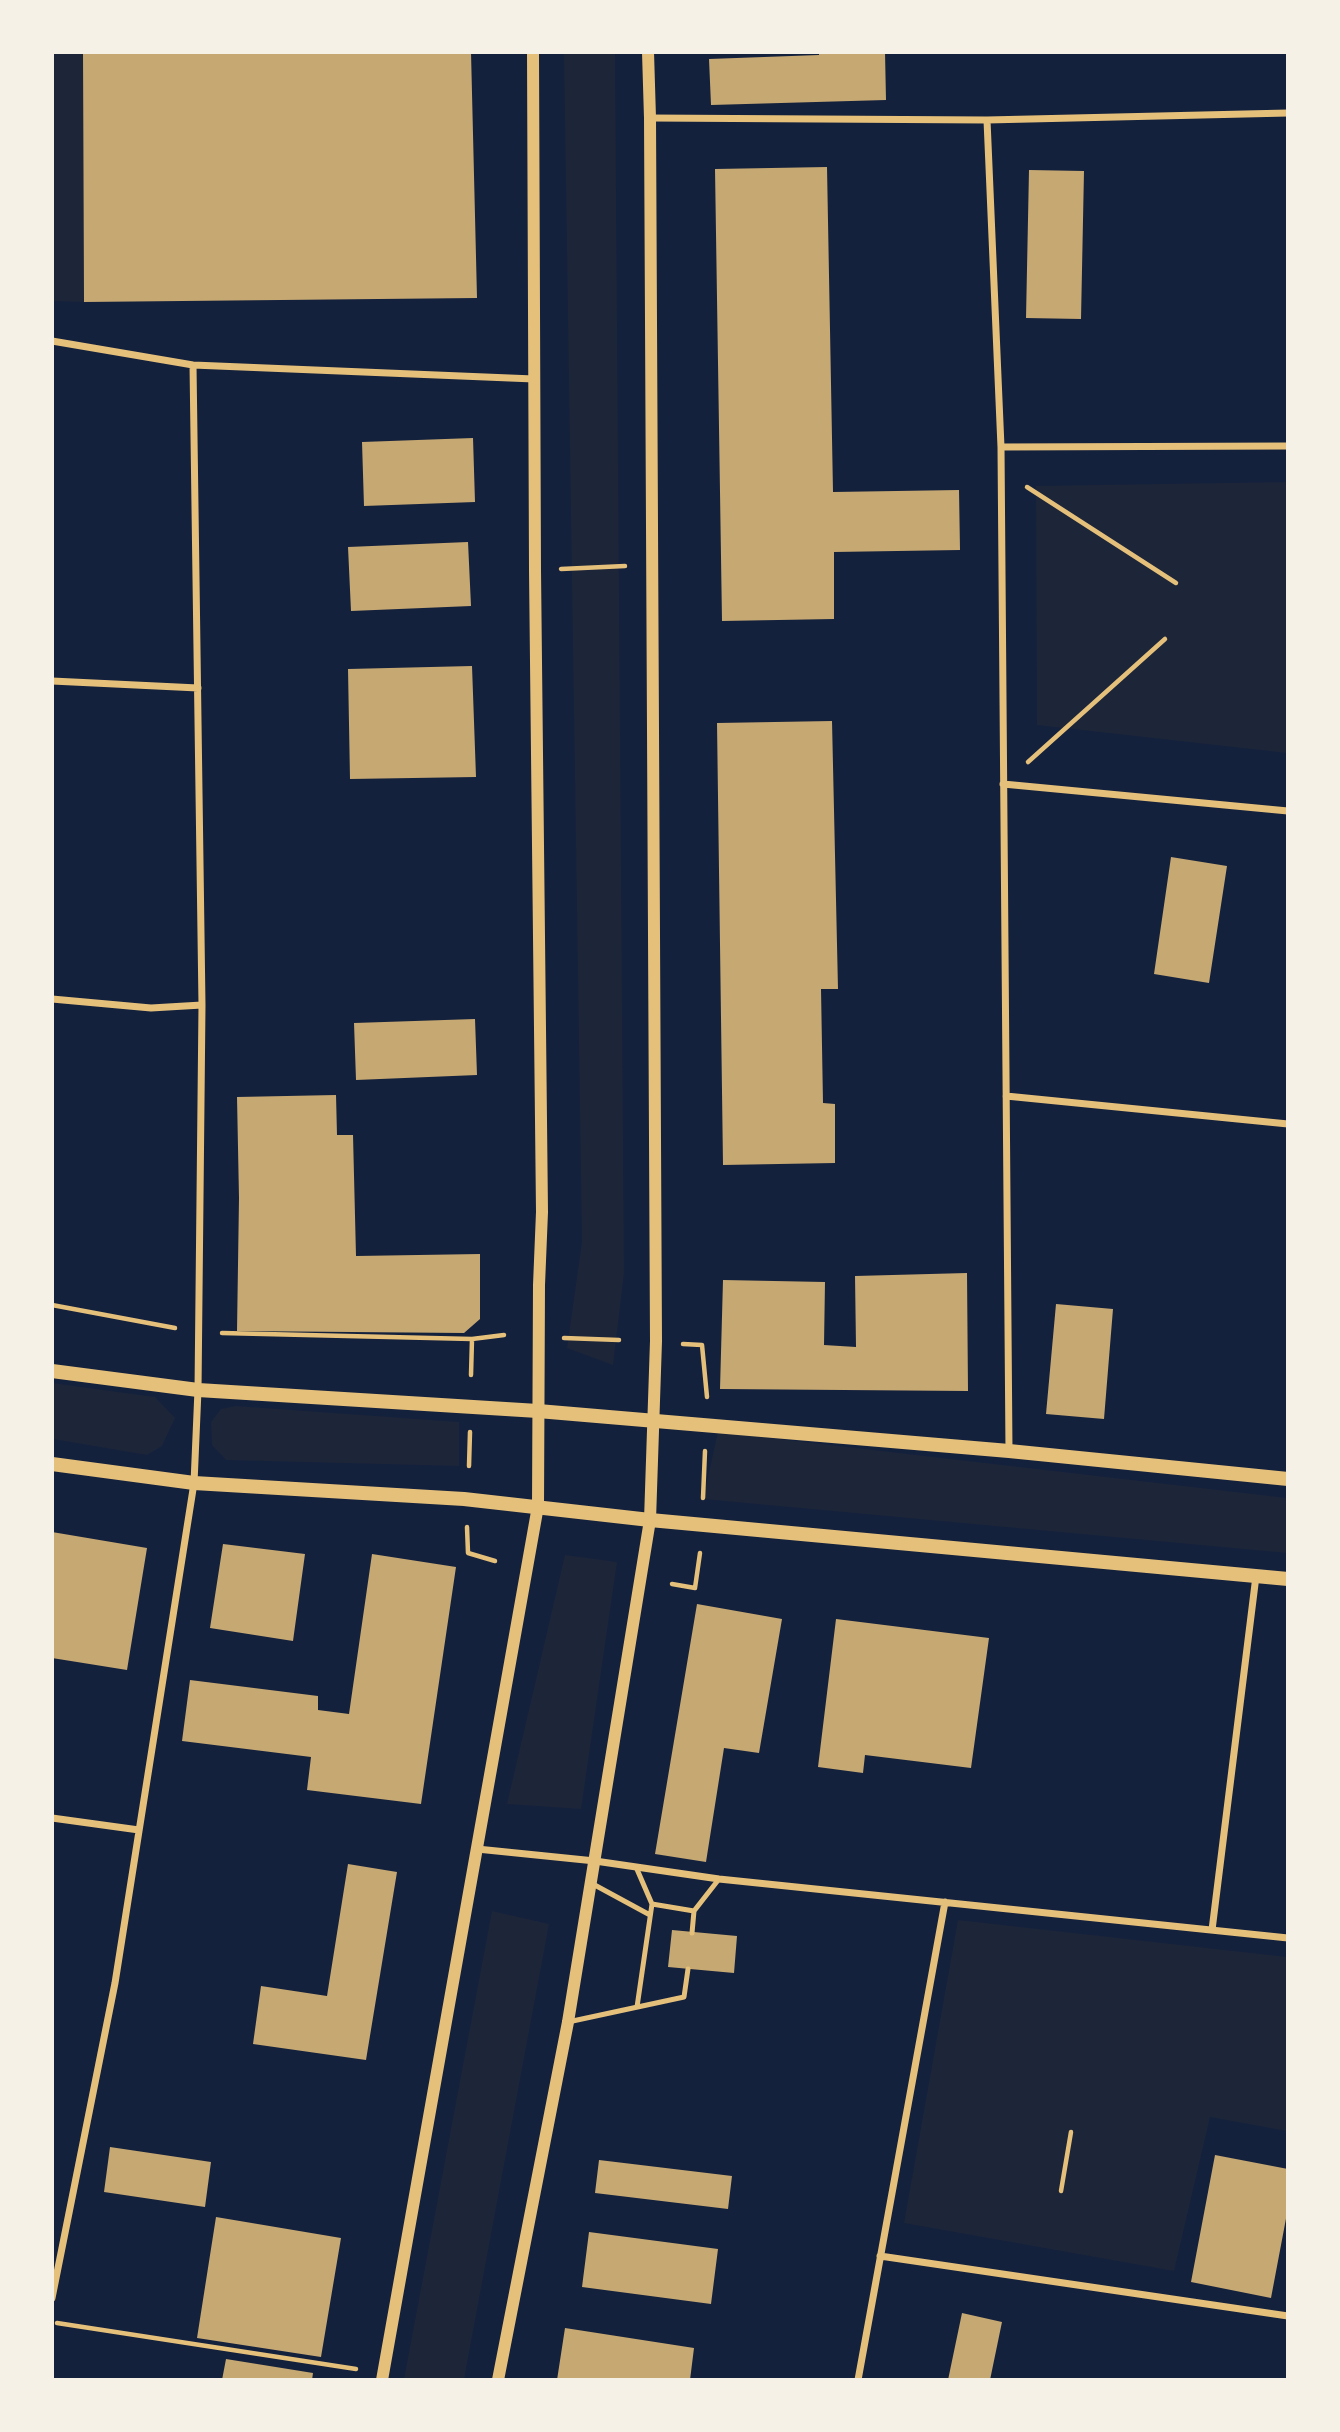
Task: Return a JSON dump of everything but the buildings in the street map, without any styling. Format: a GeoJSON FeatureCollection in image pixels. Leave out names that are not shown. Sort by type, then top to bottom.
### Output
{"type":"FeatureCollection","features":[{"type":"Feature","properties":{"kind":"main road"},"geometry":{"type":"LineString","coordinates":[[52,1371],[198,1390],[538,1411],[1009,1451],[1287,1479]]}},
{"type":"Feature","properties":{"kind":"main road"},"geometry":{"type":"LineString","coordinates":[[52,1464],[194,1483],[464,1499],[650,1520],[1287,1579]]}},
{"type":"Feature","properties":{"kind":"street"},"geometry":{"type":"LineString","coordinates":[[382,2376],[538,1506],[542,1212],[533,52]]}},
{"type":"Feature","properties":{"kind":"street"},"geometry":{"type":"LineString","coordinates":[[498,2379],[568,2022],[650,1520],[656,1315],[648,52]]}},
{"type":"Feature","properties":{"kind":"street"},"geometry":{"type":"LineString","coordinates":[[650,118],[987,120],[1287,113]]}},
{"type":"Feature","properties":{"kind":"street"},"geometry":{"type":"LineString","coordinates":[[987,120],[1001,447],[1009,1451]]}},
{"type":"Feature","properties":{"kind":"street"},"geometry":{"type":"LineString","coordinates":[[52,341],[194,365],[534,379]]}},
{"type":"Feature","properties":{"kind":"street"},"geometry":{"type":"LineString","coordinates":[[52,2298],[115,1983],[194,1483],[199,1332],[202,1005],[194,365]]}},
{"type":"Feature","properties":{"kind":"street"},"geometry":{"type":"LineString","coordinates":[[1001,447],[1287,446]]}},
{"type":"Feature","properties":{"kind":"street"},"geometry":{"type":"LineString","coordinates":[[52,681],[198,688]]}},
{"type":"Feature","properties":{"kind":"street"},"geometry":{"type":"LineString","coordinates":[[1003,784],[1287,811]]}},
{"type":"Feature","properties":{"kind":"street"},"geometry":{"type":"LineString","coordinates":[[52,999],[151,1008],[202,1005]]}},
{"type":"Feature","properties":{"kind":"street"},"geometry":{"type":"LineString","coordinates":[[1006,1096],[1287,1124]]}},
{"type":"Feature","properties":{"kind":"street"},"geometry":{"type":"LineString","coordinates":[[1212,1930],[1256,1576]]}},
{"type":"Feature","properties":{"kind":"street"},"geometry":{"type":"LineString","coordinates":[[52,1818],[139,1830]]}},
{"type":"Feature","properties":{"kind":"street"},"geometry":{"type":"LineString","coordinates":[[477,1849],[595,1861],[719,1879],[1287,1938]]}},
{"type":"Feature","properties":{"kind":"street"},"geometry":{"type":"LineString","coordinates":[[858,2379],[945,1902]]}},
{"type":"Feature","properties":{"kind":"street"},"geometry":{"type":"LineString","coordinates":[[880,2256],[1287,2316]]}},
{"type":"Feature","properties":{"kind":"lane"},"geometry":{"type":"LineString","coordinates":[[636,1867],[652,1904],[637,2007]]}},
{"type":"Feature","properties":{"kind":"lane"},"geometry":{"type":"LineString","coordinates":[[692,1933],[694,1911],[719,1879]]}},
{"type":"Feature","properties":{"kind":"lane"},"geometry":{"type":"LineString","coordinates":[[591,1884],[650,1915]]}},
{"type":"Feature","properties":{"kind":"lane"},"geometry":{"type":"LineString","coordinates":[[652,1904],[694,1911]]}},
{"type":"Feature","properties":{"kind":"lane"},"geometry":{"type":"LineString","coordinates":[[568,2022],[684,1997],[688,1969]]}},
{"type":"Feature","properties":{"kind":"path"},"geometry":{"type":"LineString","coordinates":[[1000,469],[1176,583]]}},
{"type":"Feature","properties":{"kind":"path"},"geometry":{"type":"LineString","coordinates":[[535,570],[652,564]]}},
{"type":"Feature","properties":{"kind":"path"},"geometry":{"type":"LineString","coordinates":[[1003,784],[1166,639]]}},
{"type":"Feature","properties":{"kind":"path"},"geometry":{"type":"LineString","coordinates":[[52,1305],[199,1332],[472,1339],[504,1335]]}},
{"type":"Feature","properties":{"kind":"path"},"geometry":{"type":"LineString","coordinates":[[563,1338],[619,1340]]}},
{"type":"Feature","properties":{"kind":"path"},"geometry":{"type":"LineString","coordinates":[[471,1375],[472,1339]]}},
{"type":"Feature","properties":{"kind":"path"},"geometry":{"type":"LineString","coordinates":[[679,1343],[702,1345],[707,1400]]}},
{"type":"Feature","properties":{"kind":"path"},"geometry":{"type":"LineString","coordinates":[[469,1466],[470,1424]]}},
{"type":"Feature","properties":{"kind":"path"},"geometry":{"type":"LineString","coordinates":[[703,1503],[705,1444]]}},
{"type":"Feature","properties":{"kind":"path"},"geometry":{"type":"LineString","coordinates":[[467,1527],[468,1553],[495,1561]]}},
{"type":"Feature","properties":{"kind":"path"},"geometry":{"type":"LineString","coordinates":[[672,1584],[695,1588],[700,1549]]}},
{"type":"Feature","properties":{"kind":"path"},"geometry":{"type":"LineString","coordinates":[[1061,2192],[1071,2132]]}},
{"type":"Feature","properties":{"kind":"path"},"geometry":{"type":"LineString","coordinates":[[52,2323],[382,2376]]}},
{"type":"Feature","properties":{"kind":"shaded area"},"geometry":{"type":"Polygon","coordinates":[[[53,52],[83,53],[84,302],[53,301],[53,52]]]}},
{"type":"Feature","properties":{"kind":"shaded area"},"geometry":{"type":"Polygon","coordinates":[[[564,53],[615,53],[624,1273],[613,1365],[567,1348],[582,1242],[564,53]]]}},
{"type":"Feature","properties":{"kind":"shaded area"},"geometry":{"type":"Polygon","coordinates":[[[1287,482],[1287,753],[1037,725],[1036,486],[1287,482]]]}},
{"type":"Feature","properties":{"kind":"shaded area"},"geometry":{"type":"Polygon","coordinates":[[[52,1383],[155,1397],[175,1418],[162,1446],[147,1455],[53,1439],[52,1383]]]}},
{"type":"Feature","properties":{"kind":"shaded area"},"geometry":{"type":"Polygon","coordinates":[[[236,1406],[459,1422],[459,1466],[226,1460],[212,1445],[211,1422],[221,1409],[236,1406]]]}},
{"type":"Feature","properties":{"kind":"shaded area"},"geometry":{"type":"Polygon","coordinates":[[[718,1432],[1287,1498],[1287,1553],[703,1499],[718,1432]]]}},
{"type":"Feature","properties":{"kind":"shaded area"},"geometry":{"type":"Polygon","coordinates":[[[565,1555],[617,1562],[581,1809],[507,1804],[565,1555]]]}},
{"type":"Feature","properties":{"kind":"shaded area"},"geometry":{"type":"Polygon","coordinates":[[[492,1911],[549,1924],[464,2379],[404,2379],[492,1911]]]}},
{"type":"Feature","properties":{"kind":"shaded area"},"geometry":{"type":"Polygon","coordinates":[[[958,1920],[1287,1957],[1287,2131],[1210,2117],[1174,2271],[904,2223],[958,1920]]]}}]}
